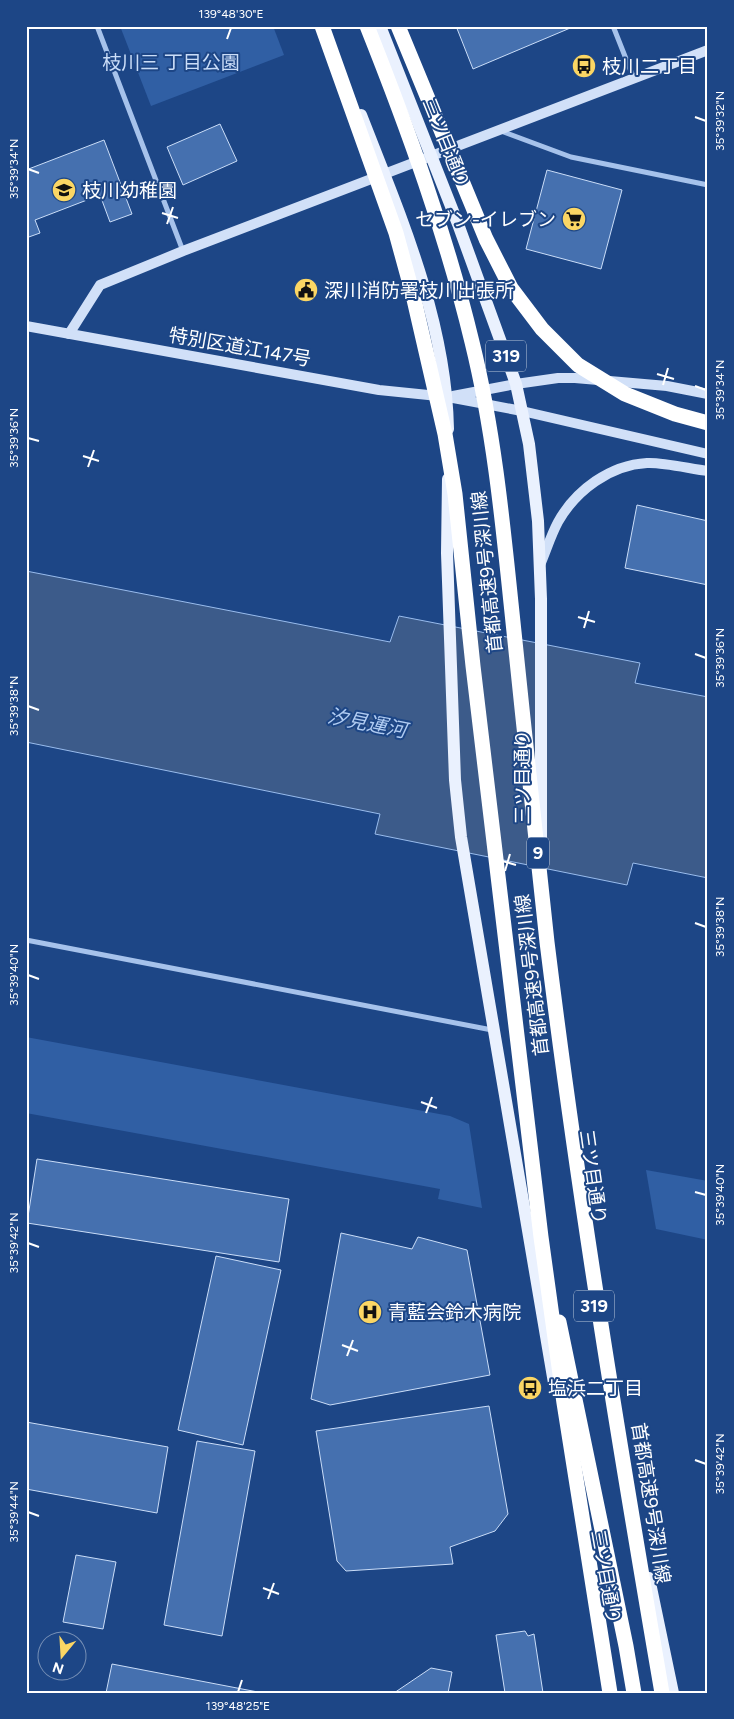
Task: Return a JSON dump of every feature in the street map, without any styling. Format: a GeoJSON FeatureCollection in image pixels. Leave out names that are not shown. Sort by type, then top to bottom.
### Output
{"type":"FeatureCollection","features":[{"type":"Feature","properties":{"kind":"highway","name":"首都高速9号深川線"},"geometry":{"type":"LineString","coordinates":[[322,26],[396,232],[413,295],[445,434],[455,494],[474,676],[542,1237],[564,1403],[610,1693]]}},
{"type":"Feature","properties":{"kind":"highway","name":"首都高速9号深川線"},"geometry":{"type":"LineString","coordinates":[[367,26],[436,215],[473,342],[491,434],[502,518],[543,906],[585,1230],[662,1693]]}},
{"type":"Feature","properties":{"kind":"highway"},"geometry":{"type":"LineString","coordinates":[[398,26],[486,240],[511,288],[542,329],[578,365],[625,394],[675,414],[708,423]]}},
{"type":"Feature","properties":{"kind":"highway"},"geometry":{"type":"LineString","coordinates":[[542,1237],[634,1693]]}},
{"type":"Feature","properties":{"kind":"main road","name":"三ツ目通り"},"geometry":{"type":"LineString","coordinates":[[328,26],[422,281],[448,397],[447,553],[456,780],[461,837],[606,1693]]}},
{"type":"Feature","properties":{"kind":"main road","name":"三ツ目通り"},"geometry":{"type":"LineString","coordinates":[[380,26],[458,224],[516,384],[529,444],[538,521],[541,916],[562,1095],[610,1400],[673,1693]]}},
{"type":"Feature","properties":{"kind":"street"},"geometry":{"type":"LineString","coordinates":[[97,26],[183,251]]}},
{"type":"Feature","properties":{"kind":"street"},"geometry":{"type":"LineString","coordinates":[[613,26],[634,79]]}},
{"type":"Feature","properties":{"kind":"street"},"geometry":{"type":"LineString","coordinates":[[69,334],[100,285],[183,251],[708,50]]}},
{"type":"Feature","properties":{"kind":"street"},"geometry":{"type":"LineString","coordinates":[[499,130],[571,157],[708,185]]}},
{"type":"Feature","properties":{"kind":"street","name":"特別区道江147号"},"geometry":{"type":"LineString","coordinates":[[26,326],[379,390],[448,397],[522,411],[708,454]]}},
{"type":"Feature","properties":{"kind":"street","name":"特別区道江147号"},"geometry":{"type":"LineString","coordinates":[[448,397],[558,378],[667,386],[708,394]]}},
{"type":"Feature","properties":{"kind":"street"},"geometry":{"type":"LineString","coordinates":[[539,566],[558,522],[574,499],[601,477],[622,467],[648,463],[708,471]]}},
{"type":"Feature","properties":{"kind":"street"},"geometry":{"type":"LineString","coordinates":[[26,940],[495,1031]]}},
{"type":"Feature","properties":{"kind":"green space","name":"枝川三 丁目公園"},"geometry":{"type":"Polygon","coordinates":[[[120,26],[273,26],[284,55],[151,106],[120,26]]]}},
{"type":"Feature","properties":{"kind":"green space"},"geometry":{"type":"Polygon","coordinates":[[[26,1037],[450,1116],[469,1124],[482,1208],[438,1199],[440,1189],[26,1113],[26,1037]]]}},
{"type":"Feature","properties":{"kind":"green space"},"geometry":{"type":"Polygon","coordinates":[[[646,1170],[708,1181],[708,1240],[656,1229],[646,1170]]]}},
{"type":"Feature","properties":{"kind":"water","name":"汐見運河"},"geometry":{"type":"Polygon","coordinates":[[[26,571],[390,642],[399,616],[640,663],[635,683],[708,697],[708,878],[633,863],[627,885],[375,834],[380,814],[26,742],[26,571]]]}},
{"type":"Feature","properties":{"kind":"building"},"geometry":{"type":"Polygon","coordinates":[[[456,26],[575,26],[473,69],[456,26]]]}},
{"type":"Feature","properties":{"kind":"building"},"geometry":{"type":"Polygon","coordinates":[[[220,124],[237,161],[183,185],[167,147],[220,124]]]}},
{"type":"Feature","properties":{"kind":"building"},"geometry":{"type":"Polygon","coordinates":[[[104,140],[132,214],[110,222],[100,195],[35,220],[40,233],[26,238],[26,170],[104,140]]]}},
{"type":"Feature","properties":{"kind":"building","name":"セブン-イレブン"},"geometry":{"type":"Polygon","coordinates":[[[547,170],[622,190],[601,269],[526,249],[547,170]]]}},
{"type":"Feature","properties":{"kind":"building"},"geometry":{"type":"Polygon","coordinates":[[[637,505],[708,521],[708,585],[625,568],[637,505]]]}},
{"type":"Feature","properties":{"kind":"building"},"geometry":{"type":"Polygon","coordinates":[[[37,1159],[289,1199],[279,1262],[27,1223],[37,1159]]]}},
{"type":"Feature","properties":{"kind":"building"},"geometry":{"type":"Polygon","coordinates":[[[341,1233],[412,1249],[418,1237],[467,1250],[490,1375],[330,1405],[311,1399],[341,1233]]]}},
{"type":"Feature","properties":{"kind":"building"},"geometry":{"type":"Polygon","coordinates":[[[216,1256],[281,1270],[243,1445],[178,1430],[216,1256]]]}},
{"type":"Feature","properties":{"kind":"building"},"geometry":{"type":"Polygon","coordinates":[[[489,1406],[508,1514],[495,1531],[450,1547],[453,1564],[346,1571],[337,1561],[316,1431],[489,1406]]]}},
{"type":"Feature","properties":{"kind":"building"},"geometry":{"type":"Polygon","coordinates":[[[26,1422],[168,1447],[157,1513],[26,1489],[26,1422]]]}},
{"type":"Feature","properties":{"kind":"building"},"geometry":{"type":"Polygon","coordinates":[[[197,1441],[255,1451],[222,1636],[164,1625],[197,1441]]]}},
{"type":"Feature","properties":{"kind":"building"},"geometry":{"type":"Polygon","coordinates":[[[76,1555],[116,1562],[103,1629],[63,1622],[76,1555]]]}},
{"type":"Feature","properties":{"kind":"building"},"geometry":{"type":"Polygon","coordinates":[[[525,1631],[528,1636],[534,1634],[543,1693],[505,1693],[496,1635],[525,1631]]]}},
{"type":"Feature","properties":{"kind":"building"},"geometry":{"type":"Polygon","coordinates":[[[112,1664],[263,1693],[106,1693],[112,1664]]]}},
{"type":"Feature","properties":{"kind":"building"},"geometry":{"type":"Polygon","coordinates":[[[431,1668],[452,1672],[448,1693],[394,1693],[431,1668]]]}},
{"type":"Feature","properties":{"kind":"place","name":"枝川二丁目"},"geometry":{"type":"Point","coordinates":[584,66]}},
{"type":"Feature","properties":{"kind":"place","name":"枝川幼稚園"},"geometry":{"type":"Point","coordinates":[64,190]}},
{"type":"Feature","properties":{"kind":"place","name":"セブン-イレブン"},"geometry":{"type":"Point","coordinates":[574,219]}},
{"type":"Feature","properties":{"kind":"place","name":"深川消防署枝川出張所"},"geometry":{"type":"Point","coordinates":[306,290]}},
{"type":"Feature","properties":{"kind":"place","name":"青藍会鈴木病院"},"geometry":{"type":"Point","coordinates":[370,1312]}},
{"type":"Feature","properties":{"kind":"place","name":"塩浜二丁目"},"geometry":{"type":"Point","coordinates":[530,1388]}}]}
